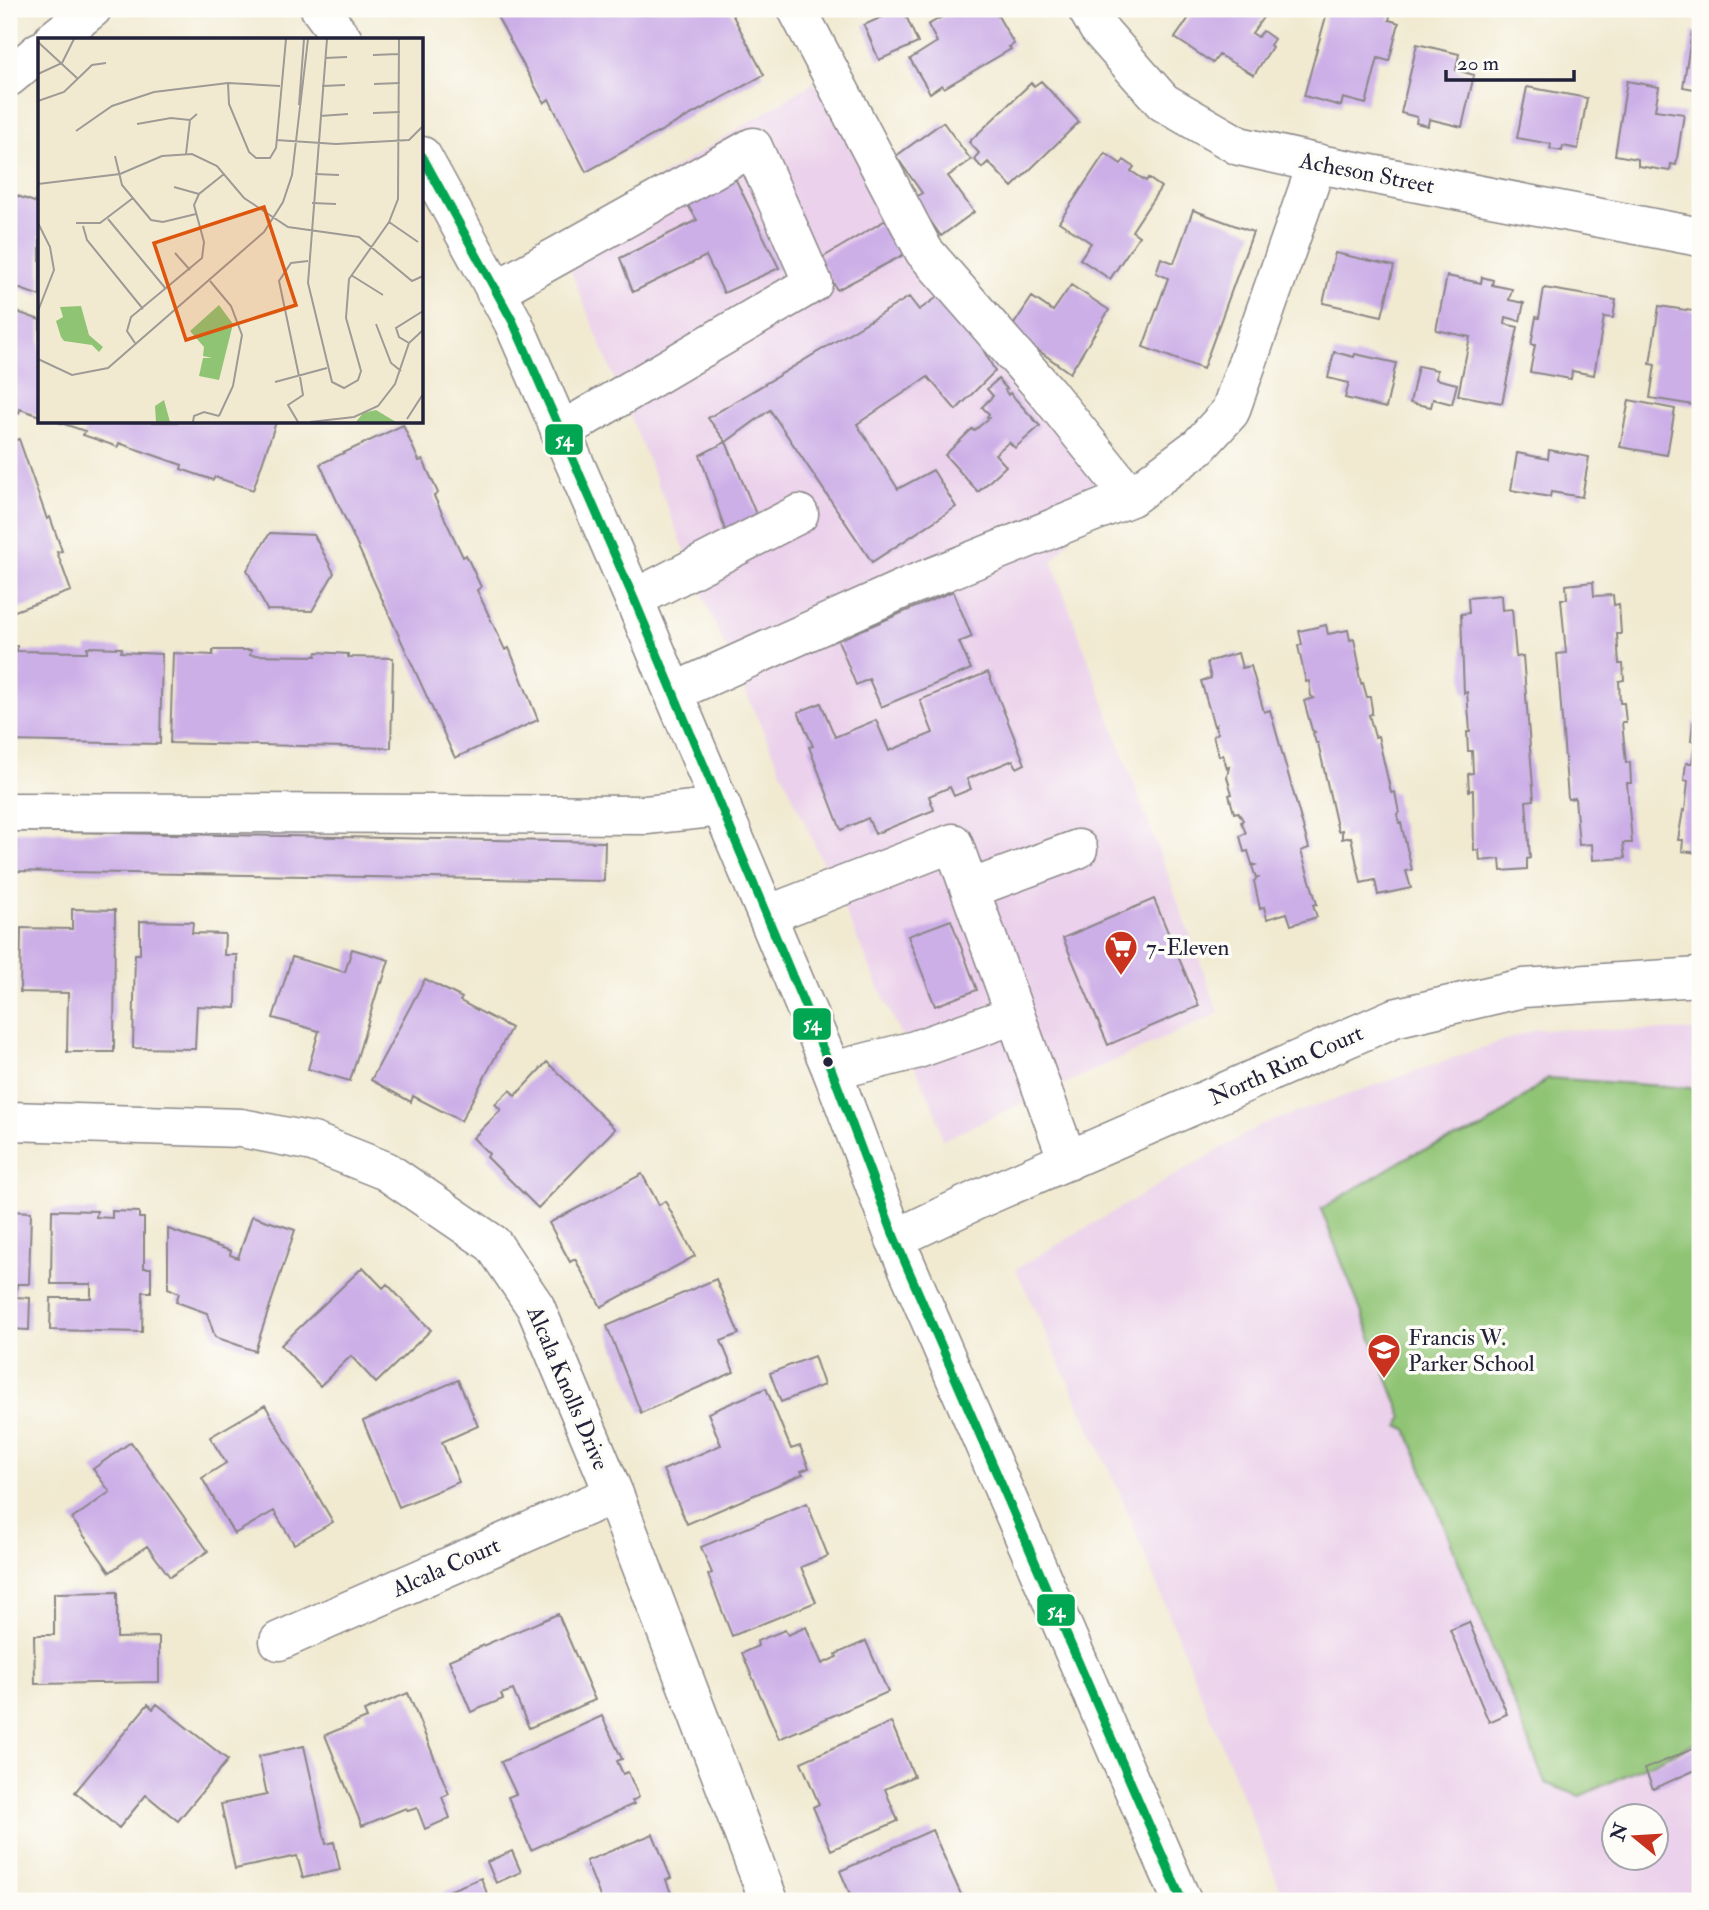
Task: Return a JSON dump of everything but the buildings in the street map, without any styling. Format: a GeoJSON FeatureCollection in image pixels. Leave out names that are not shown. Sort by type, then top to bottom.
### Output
{"type":"FeatureCollection","features":[{"type":"Feature","properties":{"kind":"street"},"geometry":{"type":"LineString","coordinates":[[56,38],[92,9]]}},
{"type":"Feature","properties":{"kind":"street"},"geometry":{"type":"LineString","coordinates":[[320,9],[342,38]]}},
{"type":"Feature","properties":{"kind":"street"},"geometry":{"type":"LineString","coordinates":[[797,9],[924,251],[1046,391],[1130,497]]}},
{"type":"Feature","properties":{"kind":"street","name":"Acheson Street"},"geometry":{"type":"LineString","coordinates":[[1087,9],[1098,28],[1163,102],[1239,146],[1700,237]]}},
{"type":"Feature","properties":{"kind":"street"},"geometry":{"type":"LineString","coordinates":[[9,77],[38,53]]}},
{"type":"Feature","properties":{"kind":"street"},"geometry":{"type":"LineString","coordinates":[[495,291],[753,147],[813,283],[560,432]]}},
{"type":"Feature","properties":{"kind":"street"},"geometry":{"type":"LineString","coordinates":[[424,160],[513,323],[634,599],[832,1071],[895,1239],[1182,1901]]}},
{"type":"Feature","properties":{"kind":"street"},"geometry":{"type":"LineString","coordinates":[[674,692],[908,587],[1130,497],[1199,446],[1230,412],[1317,163]]}},
{"type":"Feature","properties":{"kind":"street"},"geometry":{"type":"LineString","coordinates":[[634,599],[799,514]]}},
{"type":"Feature","properties":{"kind":"street"},"geometry":{"type":"LineString","coordinates":[[9,812],[646,815],[722,807]]}},
{"type":"Feature","properties":{"kind":"street"},"geometry":{"type":"LineString","coordinates":[[767,915],[953,843],[1068,1161]]}},
{"type":"Feature","properties":{"kind":"street"},"geometry":{"type":"LineString","coordinates":[[970,889],[1078,849]]}},
{"type":"Feature","properties":{"kind":"street","name":"North Rim Court"},"geometry":{"type":"LineString","coordinates":[[895,1239],[978,1199],[1394,1018],[1523,988],[1700,976]]}},
{"type":"Feature","properties":{"kind":"street"},"geometry":{"type":"LineString","coordinates":[[832,1071],[915,1050],[1014,1015]]}},
{"type":"Feature","properties":{"kind":"street","name":"Alcala Knolls Drive"},"geometry":{"type":"LineString","coordinates":[[9,1121],[241,1128],[313,1142],[386,1171],[493,1244],[536,1306],[614,1494],[769,1901]]}},
{"type":"Feature","properties":{"kind":"street","name":"Alcala Court"},"geometry":{"type":"LineString","coordinates":[[279,1641],[614,1494]]}},
{"type":"Feature","properties":{"kind":"shaded area"},"geometry":{"type":"Polygon","coordinates":[[[814,82],[1109,488],[1052,562],[1219,1013],[942,1140],[936,1113],[717,629],[558,240],[814,82]]]}},
{"type":"Feature","properties":{"kind":"shaded area","name":"Francis W. Parker School"},"geometry":{"type":"Polygon","coordinates":[[[1537,1029],[1700,1031],[1700,1901],[1285,1901],[1119,1491],[1016,1269],[1261,1125],[1537,1029]]]}},
{"type":"Feature","properties":{"kind":"green space"},"geometry":{"type":"Polygon","coordinates":[[[1548,1078],[1690,1088],[1700,1093],[1700,1741],[1580,1796],[1545,1783],[1407,1430],[1399,1426],[1403,1418],[1321,1209],[1413,1154],[1484,1128],[1548,1078]]]}},
{"type":"Feature","properties":{"kind":"transit line","name":"54"},"geometry":{"type":"LineString","coordinates":[[424,160],[513,322],[634,599],[832,1071],[895,1239],[1182,1901]]}},
{"type":"Feature","properties":{"kind":"place","name":"7-Eleven"},"geometry":{"type":"Point","coordinates":[1121,977]}},
{"type":"Feature","properties":{"kind":"place","name":"Francis W. Parker School"},"geometry":{"type":"Point","coordinates":[1384,1380]}}]}
